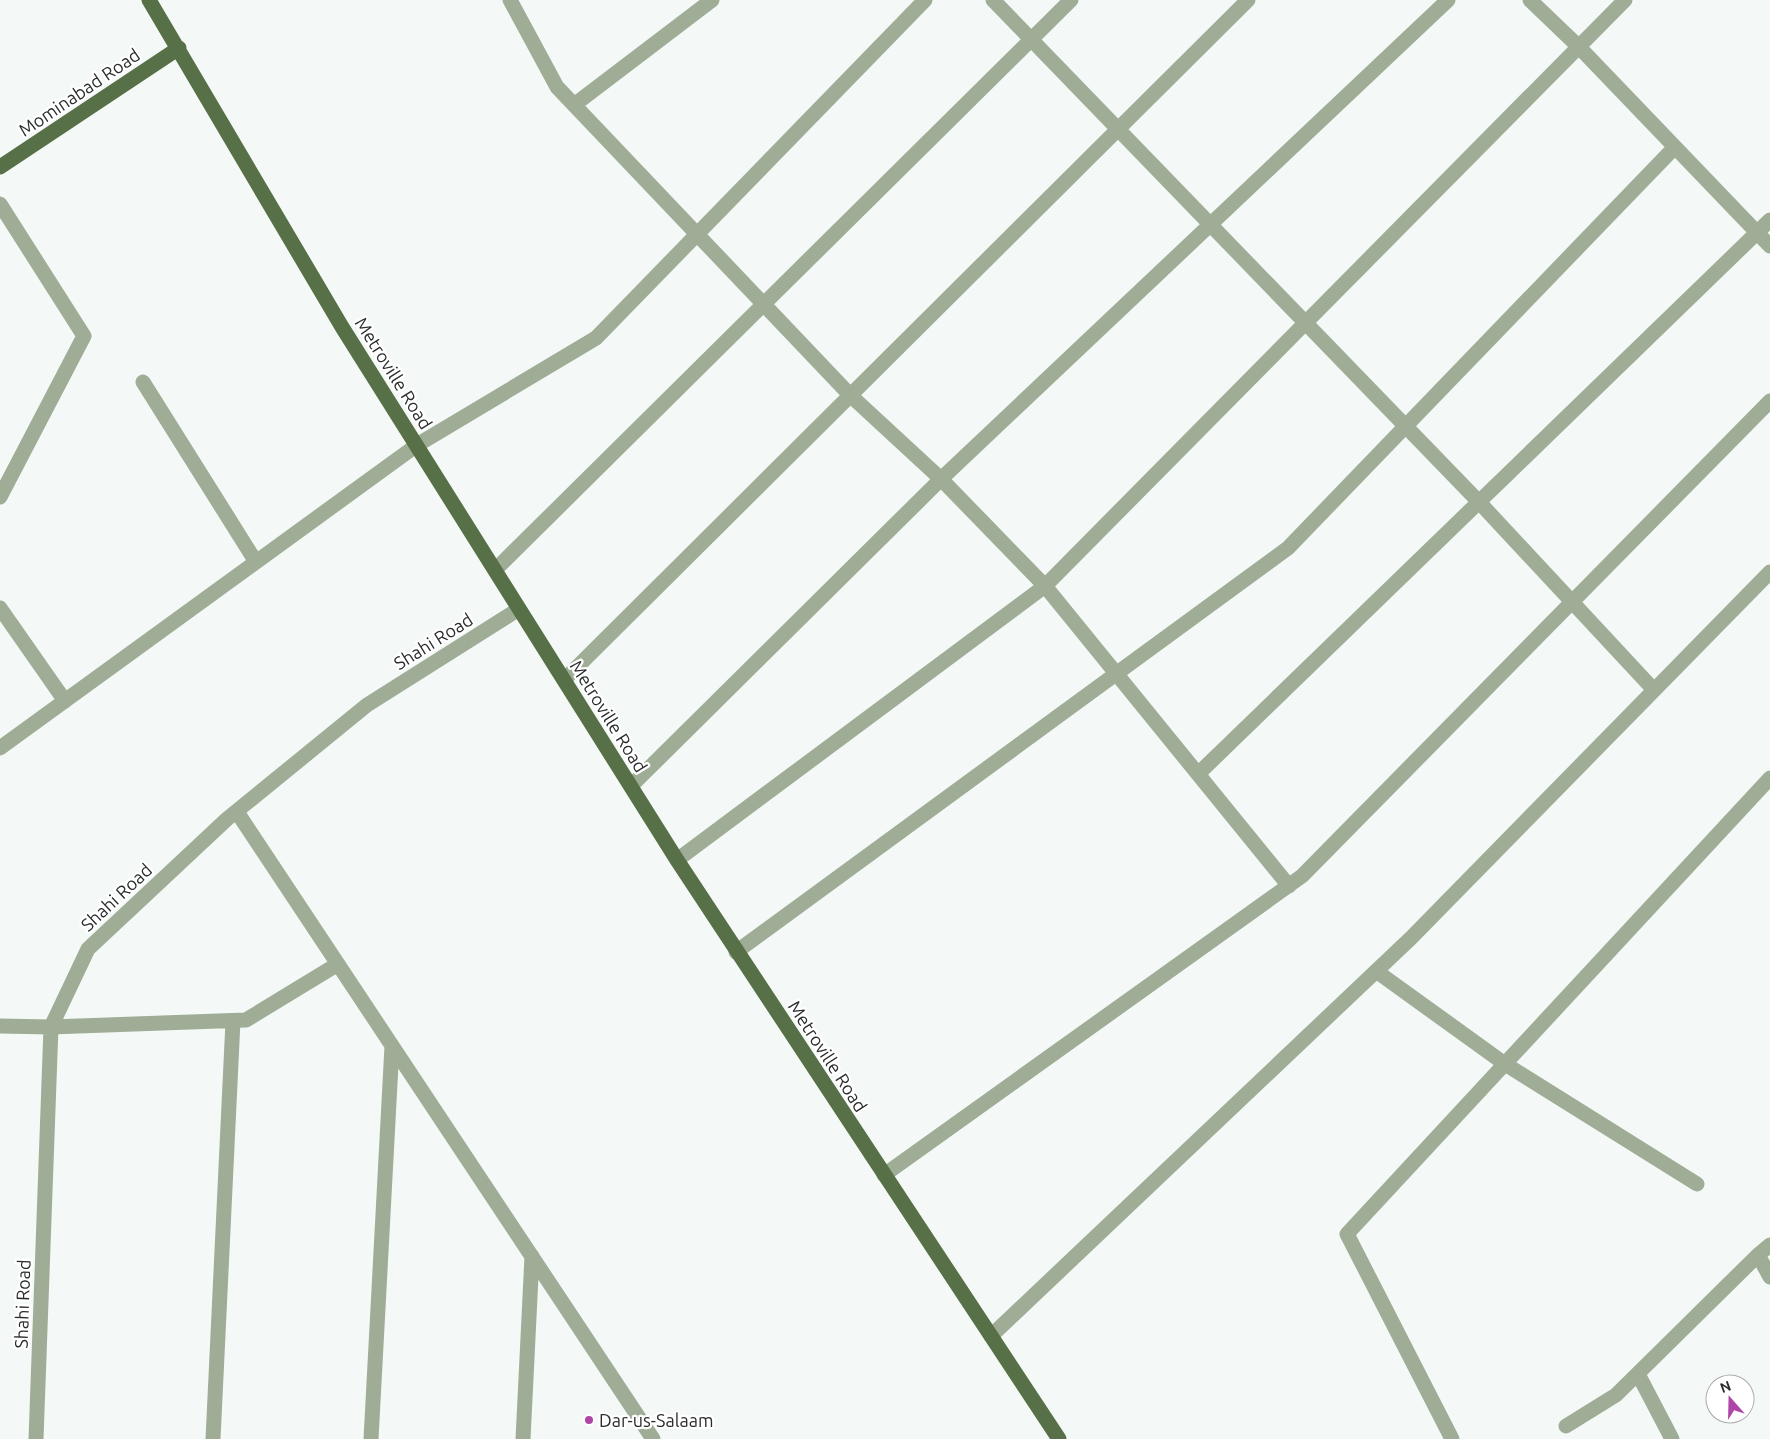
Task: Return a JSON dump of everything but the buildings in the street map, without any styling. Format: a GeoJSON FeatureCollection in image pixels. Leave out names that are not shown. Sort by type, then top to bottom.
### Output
{"type":"FeatureCollection","features":[{"type":"Feature","properties":{"kind":"main road","name":"Metroville Road"},"geometry":{"type":"LineString","coordinates":[[149,0],[342,327],[676,860],[1059,1439]]}},
{"type":"Feature","properties":{"kind":"main road","name":"Mominabad Road"},"geometry":{"type":"LineString","coordinates":[[0,167],[179,48]]}},
{"type":"Feature","properties":{"kind":"street"},"geometry":{"type":"LineString","coordinates":[[510,0],[557,87],[850,395],[941,479],[1045,586],[1289,886]]}},
{"type":"Feature","properties":{"kind":"street"},"geometry":{"type":"LineString","coordinates":[[574,105],[712,0]]}},
{"type":"Feature","properties":{"kind":"street"},"geometry":{"type":"LineString","coordinates":[[0,748],[417,445],[596,338],[926,0]]}},
{"type":"Feature","properties":{"kind":"street"},"geometry":{"type":"LineString","coordinates":[[992,0],[1479,502],[1654,690]]}},
{"type":"Feature","properties":{"kind":"street"},"geometry":{"type":"LineString","coordinates":[[495,570],[1071,0]]}},
{"type":"Feature","properties":{"kind":"street"},"geometry":{"type":"LineString","coordinates":[[564,680],[1248,0]]}},
{"type":"Feature","properties":{"kind":"street"},"geometry":{"type":"LineString","coordinates":[[631,786],[941,479],[1448,0]]}},
{"type":"Feature","properties":{"kind":"street"},"geometry":{"type":"LineString","coordinates":[[1530,0],[1579,47],[1770,246]]}},
{"type":"Feature","properties":{"kind":"street"},"geometry":{"type":"LineString","coordinates":[[676,860],[1045,586],[1625,0]]}},
{"type":"Feature","properties":{"kind":"street"},"geometry":{"type":"LineString","coordinates":[[736,952],[1288,548],[1675,147]]}},
{"type":"Feature","properties":{"kind":"street"},"geometry":{"type":"LineString","coordinates":[[0,204],[84,336],[0,497]]}},
{"type":"Feature","properties":{"kind":"street"},"geometry":{"type":"LineString","coordinates":[[1198,774],[1770,220]]}},
{"type":"Feature","properties":{"kind":"street"},"geometry":{"type":"LineString","coordinates":[[143,382],[256,562]]}},
{"type":"Feature","properties":{"kind":"street"},"geometry":{"type":"LineString","coordinates":[[884,1175],[1302,876],[1770,401]]}},
{"type":"Feature","properties":{"kind":"street"},"geometry":{"type":"LineString","coordinates":[[991,1336],[1412,938],[1770,572]]}},
{"type":"Feature","properties":{"kind":"street"},"geometry":{"type":"LineString","coordinates":[[0,608],[65,701]]}},
{"type":"Feature","properties":{"kind":"street","name":"Shahi Road"},"geometry":{"type":"LineString","coordinates":[[36,1439],[51,1027],[88,949],[237,812],[367,705],[519,609]]}},
{"type":"Feature","properties":{"kind":"street"},"geometry":{"type":"LineString","coordinates":[[1452,1439],[1347,1234],[1770,778]]}},
{"type":"Feature","properties":{"kind":"street"},"geometry":{"type":"LineString","coordinates":[[237,812],[653,1439]]}},
{"type":"Feature","properties":{"kind":"street"},"geometry":{"type":"LineString","coordinates":[[0,1026],[51,1027],[246,1020],[338,964]]}},
{"type":"Feature","properties":{"kind":"street"},"geometry":{"type":"LineString","coordinates":[[1376,971],[1505,1064],[1696,1184]]}},
{"type":"Feature","properties":{"kind":"street"},"geometry":{"type":"LineString","coordinates":[[212,1439],[233,1021]]}},
{"type":"Feature","properties":{"kind":"street"},"geometry":{"type":"LineString","coordinates":[[370,1439],[392,1046]]}},
{"type":"Feature","properties":{"kind":"street"},"geometry":{"type":"LineString","coordinates":[[1566,1426],[1616,1395],[1770,1245]]}},
{"type":"Feature","properties":{"kind":"street"},"geometry":{"type":"LineString","coordinates":[[1758,1255],[1770,1277]]}},
{"type":"Feature","properties":{"kind":"street"},"geometry":{"type":"LineString","coordinates":[[523,1439],[532,1256]]}},
{"type":"Feature","properties":{"kind":"street"},"geometry":{"type":"LineString","coordinates":[[1638,1374],[1672,1439]]}},
{"type":"Feature","properties":{"kind":"place","name":"Dar-us-Salaam"},"geometry":{"type":"Point","coordinates":[589,1420]}}]}
